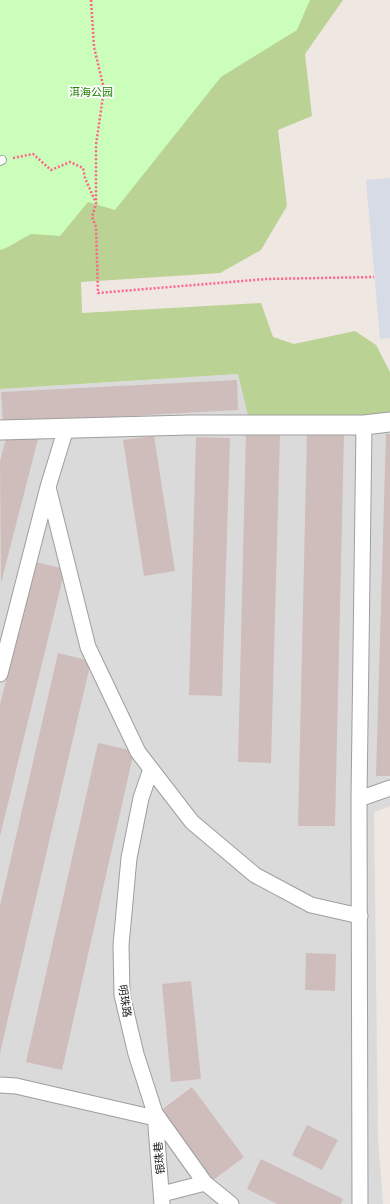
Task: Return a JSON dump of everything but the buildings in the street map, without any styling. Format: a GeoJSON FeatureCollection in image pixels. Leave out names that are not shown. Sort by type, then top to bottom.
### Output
{"type":"FeatureCollection","features":[{"type":"Feature","properties":{"kind":"street"},"geometry":{"type":"LineString","coordinates":[[0,430],[189,425],[364,425],[390,422]]}},
{"type":"Feature","properties":{"kind":"street"},"geometry":{"type":"LineString","coordinates":[[360,1204],[359,800],[364,425]]}},
{"type":"Feature","properties":{"kind":"street"},"geometry":{"type":"LineString","coordinates":[[0,674],[48,487],[66,428]]}},
{"type":"Feature","properties":{"kind":"street"},"geometry":{"type":"LineString","coordinates":[[48,487],[88,647],[138,752],[192,822],[255,875],[311,905],[360,916]]}},
{"type":"Feature","properties":{"kind":"street","name":"明珠路"},"geometry":{"type":"LineString","coordinates":[[151,769],[141,798],[128,858],[121,945],[122,995],[136,1054],[155,1115],[205,1183],[231,1204]]}},
{"type":"Feature","properties":{"kind":"street"},"geometry":{"type":"LineString","coordinates":[[359,800],[390,788]]}},
{"type":"Feature","properties":{"kind":"street"},"geometry":{"type":"LineString","coordinates":[[0,1085],[16,1086],[155,1115]]}},
{"type":"Feature","properties":{"kind":"street","name":"银珠巷"},"geometry":{"type":"LineString","coordinates":[[155,1115],[162,1199]]}},
{"type":"Feature","properties":{"kind":"street"},"geometry":{"type":"LineString","coordinates":[[162,1199],[205,1183]]}},
{"type":"Feature","properties":{"kind":"path"},"geometry":{"type":"LineString","coordinates":[[90,0],[94,47],[104,89],[96,145],[96,204],[92,217],[96,227],[98,293],[266,279],[374,278]]}},
{"type":"Feature","properties":{"kind":"path"},"geometry":{"type":"LineString","coordinates":[[1,160],[33,154],[51,170],[70,162],[83,168],[85,178],[96,204]]}},
{"type":"Feature","properties":{"kind":"shaded area"},"geometry":{"type":"Polygon","coordinates":[[[390,178],[390,338],[380,339],[366,180],[390,178]]]}},
{"type":"Feature","properties":{"kind":"shaded area"},"geometry":{"type":"Polygon","coordinates":[[[238,374],[390,415],[390,806],[374,812],[378,1138],[383,1204],[0,1204],[0,389],[238,374]]]}},
{"type":"Feature","properties":{"kind":"green space","name":"洱海公园"},"geometry":{"type":"Polygon","coordinates":[[[0,0],[310,0],[297,30],[221,77],[115,210],[88,202],[60,236],[31,234],[0,250],[0,0]]]}},
{"type":"Feature","properties":{"kind":"green space"},"geometry":{"type":"Polygon","coordinates":[[[40,0],[343,0],[305,54],[312,116],[278,130],[287,206],[261,250],[220,273],[81,282],[82,313],[261,303],[273,337],[294,344],[355,331],[376,345],[390,372],[390,415],[248,415],[238,374],[0,389],[0,181],[40,0]]]}}]}
